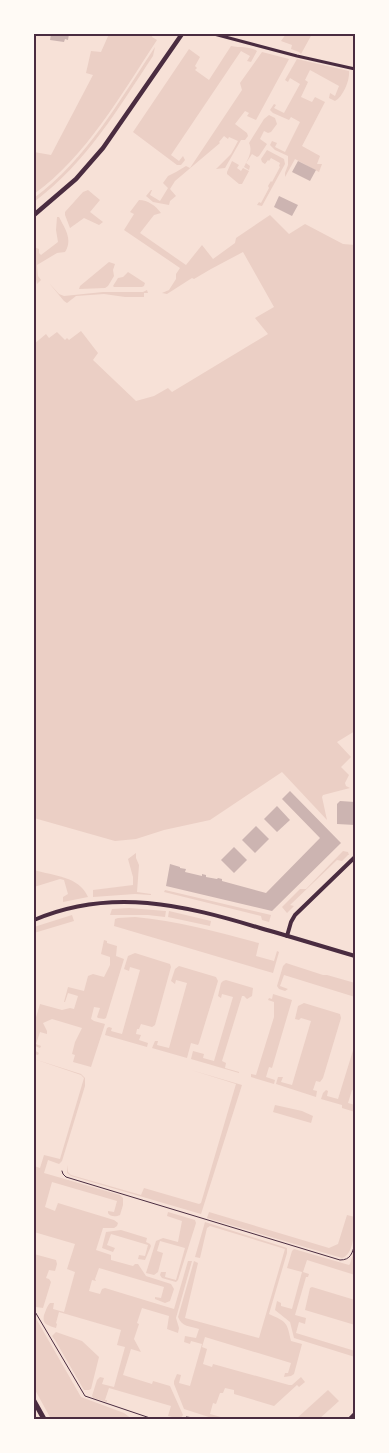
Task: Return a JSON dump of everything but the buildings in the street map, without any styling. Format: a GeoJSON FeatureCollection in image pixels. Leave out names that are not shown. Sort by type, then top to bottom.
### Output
{"type":"FeatureCollection","features":[{"type":"Feature","properties":{"kind":"highway"},"geometry":{"type":"LineString","coordinates":[[34,1401],[44,1419]]}},
{"type":"Feature","properties":{"kind":"main road"},"geometry":{"type":"LineString","coordinates":[[34,215],[76,179],[103,148],[182,34]]}},
{"type":"Feature","properties":{"kind":"main road"},"geometry":{"type":"LineString","coordinates":[[287,936],[295,915],[355,857]]}},
{"type":"Feature","properties":{"kind":"main road"},"geometry":{"type":"LineString","coordinates":[[34,920],[79,906],[111,902],[142,902],[180,906],[355,956]]}},
{"type":"Feature","properties":{"kind":"main road"},"geometry":{"type":"LineString","coordinates":[[350,1419],[355,1414]]}},
{"type":"Feature","properties":{"kind":"street"},"geometry":{"type":"LineString","coordinates":[[214,34],[355,69]]}},
{"type":"Feature","properties":{"kind":"lane"},"geometry":{"type":"LineString","coordinates":[[62,1171],[66,1177],[340,1260],[347,1260],[349,1258],[355,1244]]}},
{"type":"Feature","properties":{"kind":"lane"},"geometry":{"type":"LineString","coordinates":[[34,1310],[85,1396],[153,1419]]}},
{"type":"Feature","properties":{"kind":"lane"},"geometry":{"type":"LineString","coordinates":[[184,1419],[186,1417],[202,1419]]}},
{"type":"Feature","properties":{"kind":"shaded area"},"geometry":{"type":"Polygon","coordinates":[[[109,34],[153,34],[152,37],[157,40],[87,143],[53,179],[34,194],[34,152],[51,155],[93,75],[86,73],[91,51],[101,52],[109,34]]]}},
{"type":"Feature","properties":{"kind":"shaded area"},"geometry":{"type":"Polygon","coordinates":[[[286,34],[312,34],[301,54],[291,49],[292,45],[281,41],[286,34]]]}},
{"type":"Feature","properties":{"kind":"shaded area"},"geometry":{"type":"Polygon","coordinates":[[[231,46],[257,51],[251,62],[247,61],[250,56],[241,51],[171,155],[179,161],[183,156],[185,160],[181,165],[177,165],[133,132],[189,49],[200,57],[195,70],[209,80],[231,46]]]}},
{"type":"Feature","properties":{"kind":"shaded area"},"geometry":{"type":"Polygon","coordinates":[[[155,47],[153,56],[100,134],[70,170],[34,202],[34,198],[70,166],[101,128],[155,47]]]}},
{"type":"Feature","properties":{"kind":"shaded area"},"geometry":{"type":"Polygon","coordinates":[[[262,52],[289,59],[256,120],[247,116],[249,113],[245,111],[235,124],[247,133],[248,136],[245,140],[241,140],[225,168],[216,169],[231,154],[238,141],[224,136],[220,143],[175,181],[170,189],[176,196],[170,201],[169,205],[153,202],[146,196],[151,190],[150,195],[160,201],[168,188],[163,183],[168,176],[186,166],[190,168],[242,90],[240,83],[262,52]]]}},
{"type":"Feature","properties":{"kind":"shaded area"},"geometry":{"type":"Polygon","coordinates":[[[297,59],[349,71],[349,75],[343,92],[335,101],[329,98],[330,93],[335,96],[339,86],[310,70],[305,80],[308,82],[301,97],[312,102],[315,97],[325,102],[302,146],[320,156],[317,164],[322,164],[319,172],[295,159],[285,177],[288,156],[275,150],[270,145],[272,141],[277,143],[275,147],[285,152],[300,122],[291,117],[289,120],[270,110],[274,104],[276,105],[274,108],[284,113],[300,84],[290,78],[288,82],[285,80],[297,59]]]}},
{"type":"Feature","properties":{"kind":"shaded area"},"geometry":{"type":"Polygon","coordinates":[[[269,115],[275,118],[277,124],[271,132],[264,131],[260,139],[267,144],[259,156],[257,157],[252,154],[246,163],[250,152],[249,143],[264,119],[269,115]]]}},
{"type":"Feature","properties":{"kind":"shaded area"},"geometry":{"type":"Polygon","coordinates":[[[267,150],[284,159],[285,164],[262,206],[257,205],[259,202],[261,203],[269,188],[268,186],[280,167],[280,163],[271,158],[265,164],[262,162],[261,159],[267,150]]]}},
{"type":"Feature","properties":{"kind":"shaded area"},"geometry":{"type":"Polygon","coordinates":[[[232,161],[239,165],[237,168],[241,171],[243,168],[249,171],[242,184],[239,184],[227,174],[232,161]]]}},
{"type":"Feature","properties":{"kind":"shaded area"},"geometry":{"type":"Polygon","coordinates":[[[246,163],[250,166],[249,170],[244,167],[246,163]]]}},
{"type":"Feature","properties":{"kind":"shaded area"},"geometry":{"type":"Polygon","coordinates":[[[88,190],[100,200],[90,212],[103,222],[99,225],[84,218],[70,228],[65,212],[83,192],[88,190]]]}},
{"type":"Feature","properties":{"kind":"shaded area"},"geometry":{"type":"Polygon","coordinates":[[[139,200],[152,204],[161,213],[154,215],[140,233],[186,265],[202,245],[213,259],[235,243],[236,238],[270,215],[289,234],[305,224],[343,244],[355,245],[355,731],[337,742],[351,757],[341,767],[349,775],[345,783],[350,788],[323,795],[327,820],[282,772],[210,820],[164,830],[136,839],[115,841],[34,818],[34,344],[46,334],[49,338],[57,332],[65,340],[67,338],[69,340],[81,331],[98,353],[93,360],[136,401],[154,396],[168,388],[172,392],[268,334],[255,318],[274,307],[243,252],[194,279],[192,278],[167,294],[162,293],[169,290],[180,268],[124,230],[134,214],[130,212],[139,200]]]}},
{"type":"Feature","properties":{"kind":"shaded area"},"geometry":{"type":"Polygon","coordinates":[[[57,217],[59,217],[66,230],[68,238],[67,247],[65,252],[57,253],[37,265],[38,276],[41,280],[37,284],[34,270],[34,247],[39,249],[41,255],[58,242],[56,230],[57,217]]]}},
{"type":"Feature","properties":{"kind":"shaded area"},"geometry":{"type":"Polygon","coordinates":[[[109,262],[115,264],[114,276],[108,286],[105,288],[79,289],[80,286],[109,262]]]}},
{"type":"Feature","properties":{"kind":"shaded area"},"geometry":{"type":"Polygon","coordinates":[[[128,272],[145,283],[144,286],[113,286],[118,278],[123,277],[128,272]]]}},
{"type":"Feature","properties":{"kind":"shaded area"},"geometry":{"type":"Polygon","coordinates":[[[49,283],[59,294],[64,296],[103,292],[143,292],[147,290],[148,293],[144,293],[144,297],[104,294],[76,296],[67,303],[49,283]]]}},
{"type":"Feature","properties":{"kind":"shaded area"},"geometry":{"type":"Polygon","coordinates":[[[343,851],[348,852],[349,855],[342,861],[337,860],[290,905],[294,906],[287,913],[282,907],[300,889],[306,889],[343,851]]]}},
{"type":"Feature","properties":{"kind":"shaded area"},"geometry":{"type":"Polygon","coordinates":[[[136,853],[139,865],[137,892],[151,895],[135,894],[93,897],[93,890],[133,885],[133,877],[128,859],[136,853]]]}},
{"type":"Feature","properties":{"kind":"shaded area"},"geometry":{"type":"Polygon","coordinates":[[[34,870],[72,881],[84,890],[88,897],[63,902],[63,897],[68,894],[64,880],[60,879],[34,887],[34,870]]]}},
{"type":"Feature","properties":{"kind":"shaded area"},"geometry":{"type":"Polygon","coordinates":[[[165,890],[271,915],[269,922],[262,920],[261,916],[164,892],[165,890]]]}},
{"type":"Feature","properties":{"kind":"shaded area"},"geometry":{"type":"Polygon","coordinates":[[[129,908],[166,911],[165,917],[110,915],[112,909],[129,908]]]}},
{"type":"Feature","properties":{"kind":"shaded area"},"geometry":{"type":"Polygon","coordinates":[[[169,911],[211,921],[210,926],[168,917],[169,911]]]}},
{"type":"Feature","properties":{"kind":"shaded area"},"geometry":{"type":"Polygon","coordinates":[[[72,915],[74,921],[34,933],[34,927],[72,915]]]}},
{"type":"Feature","properties":{"kind":"shaded area"},"geometry":{"type":"Polygon","coordinates":[[[135,917],[182,924],[259,943],[256,956],[274,961],[277,951],[279,952],[273,973],[114,926],[115,919],[135,917]]]}},
{"type":"Feature","properties":{"kind":"shaded area"},"geometry":{"type":"Polygon","coordinates":[[[104,940],[117,946],[116,956],[124,959],[106,1018],[98,1018],[100,1008],[94,1007],[91,1019],[105,1024],[91,1067],[73,1062],[75,1055],[72,1054],[75,1042],[82,1028],[52,1019],[43,1023],[47,1034],[40,1032],[36,1044],[41,1046],[40,1048],[35,1046],[34,1050],[34,1024],[40,1004],[62,1010],[74,1009],[78,996],[68,993],[64,1002],[68,987],[84,991],[88,976],[93,974],[104,977],[110,965],[110,957],[101,954],[104,940]]]}},
{"type":"Feature","properties":{"kind":"shaded area"},"geometry":{"type":"Polygon","coordinates":[[[135,953],[170,964],[171,967],[155,1025],[152,1027],[141,1024],[139,1029],[137,1029],[136,1034],[141,1035],[139,1040],[148,1043],[147,1047],[105,1035],[109,1027],[112,1028],[111,1031],[122,1034],[140,970],[130,967],[129,971],[124,969],[128,956],[135,953]]]}},
{"type":"Feature","properties":{"kind":"shaded area"},"geometry":{"type":"Polygon","coordinates":[[[286,963],[355,983],[355,997],[284,975],[280,986],[288,989],[285,991],[279,989],[277,986],[283,966],[286,963]]]}},
{"type":"Feature","properties":{"kind":"shaded area"},"geometry":{"type":"Polygon","coordinates":[[[179,966],[216,977],[218,981],[199,1043],[198,1045],[191,1043],[187,1058],[152,1048],[155,1041],[158,1041],[157,1045],[169,1048],[187,983],[176,980],[175,984],[171,981],[175,969],[179,966]]]}},
{"type":"Feature","properties":{"kind":"shaded area"},"geometry":{"type":"Polygon","coordinates":[[[226,980],[253,988],[252,996],[247,999],[242,996],[222,1061],[226,1063],[225,1068],[239,1073],[191,1059],[193,1051],[204,1054],[203,1058],[214,1061],[233,997],[222,994],[221,998],[218,996],[221,983],[226,980]]]}},
{"type":"Feature","properties":{"kind":"shaded area"},"geometry":{"type":"Polygon","coordinates":[[[273,994],[292,1000],[272,1068],[269,1067],[266,1077],[275,1080],[274,1084],[251,1077],[251,1074],[256,1075],[274,1017],[274,1002],[268,1000],[269,998],[272,999],[273,994]]]}},
{"type":"Feature","properties":{"kind":"shaded area"},"geometry":{"type":"Polygon","coordinates":[[[304,1003],[340,1014],[341,1018],[323,1078],[320,1082],[316,1081],[313,1090],[317,1091],[316,1097],[276,1084],[278,1077],[283,1077],[281,1082],[292,1085],[311,1021],[301,1018],[299,1020],[295,1019],[298,1006],[304,1003]]]}},
{"type":"Feature","properties":{"kind":"shaded area"},"geometry":{"type":"Polygon","coordinates":[[[355,1044],[355,1091],[352,1090],[348,1103],[355,1105],[355,1112],[342,1108],[342,1105],[321,1099],[326,1090],[328,1091],[327,1096],[338,1099],[355,1044]]]}},
{"type":"Feature","properties":{"kind":"shaded area"},"geometry":{"type":"Polygon","coordinates":[[[34,1059],[81,1074],[85,1078],[85,1086],[62,1161],[59,1164],[48,1160],[44,1173],[120,1195],[123,1198],[120,1215],[112,1216],[108,1211],[114,1212],[117,1201],[52,1182],[45,1207],[55,1211],[58,1203],[114,1220],[118,1223],[117,1226],[114,1228],[103,1228],[96,1250],[111,1255],[111,1260],[133,1266],[138,1264],[146,1276],[171,1284],[174,1289],[170,1301],[165,1303],[155,1299],[155,1297],[161,1298],[164,1287],[99,1268],[96,1281],[92,1280],[89,1291],[100,1294],[102,1289],[105,1288],[174,1309],[188,1261],[192,1261],[176,1318],[179,1328],[178,1333],[167,1329],[169,1316],[142,1308],[134,1339],[141,1352],[131,1349],[123,1375],[152,1384],[153,1381],[170,1386],[183,1415],[180,1419],[168,1416],[171,1406],[109,1388],[105,1400],[107,1402],[93,1398],[97,1380],[100,1377],[104,1378],[102,1384],[114,1387],[125,1347],[117,1345],[121,1330],[59,1312],[56,1328],[46,1324],[44,1321],[44,1315],[50,1303],[54,1303],[53,1309],[64,1312],[75,1272],[67,1269],[75,1244],[34,1232],[34,1166],[40,1168],[44,1155],[60,1159],[84,1078],[81,1075],[34,1059]]]}},
{"type":"Feature","properties":{"kind":"shaded area"},"geometry":{"type":"Polygon","coordinates":[[[191,1070],[242,1085],[201,1214],[71,1176],[67,1173],[67,1165],[68,1172],[71,1175],[141,1195],[144,1188],[201,1203],[236,1084],[191,1070]]]}},
{"type":"Feature","properties":{"kind":"shaded area"},"geometry":{"type":"Polygon","coordinates":[[[275,1105],[302,1111],[313,1116],[311,1123],[273,1112],[275,1105]]]}},
{"type":"Feature","properties":{"kind":"shaded area"},"geometry":{"type":"Polygon","coordinates":[[[168,1212],[195,1220],[196,1223],[176,1282],[162,1278],[160,1275],[161,1272],[166,1272],[165,1277],[176,1280],[185,1248],[160,1241],[157,1251],[163,1253],[158,1272],[154,1275],[146,1273],[156,1241],[163,1238],[178,1242],[182,1221],[167,1216],[168,1212]]]}},
{"type":"Feature","properties":{"kind":"shaded area"},"geometry":{"type":"Polygon","coordinates":[[[209,1212],[329,1248],[338,1244],[347,1215],[355,1217],[355,1228],[349,1252],[342,1258],[207,1218],[209,1212]]]}},
{"type":"Feature","properties":{"kind":"shaded area"},"geometry":{"type":"Polygon","coordinates":[[[205,1222],[287,1248],[269,1314],[285,1323],[291,1341],[302,1344],[294,1374],[284,1377],[285,1373],[288,1373],[291,1363],[205,1337],[202,1347],[207,1349],[203,1364],[212,1367],[213,1364],[289,1385],[292,1385],[301,1377],[305,1382],[299,1387],[297,1385],[274,1406],[234,1394],[234,1390],[225,1388],[223,1393],[220,1393],[216,1404],[213,1403],[210,1414],[228,1419],[215,1419],[184,1409],[174,1384],[177,1374],[181,1375],[179,1383],[190,1386],[202,1344],[191,1341],[190,1344],[184,1342],[185,1336],[196,1338],[199,1329],[189,1327],[178,1317],[194,1261],[198,1263],[185,1318],[259,1338],[285,1249],[210,1226],[207,1228],[200,1258],[195,1257],[205,1222]]]}},
{"type":"Feature","properties":{"kind":"shaded area"},"geometry":{"type":"Polygon","coordinates":[[[121,1230],[147,1238],[146,1242],[151,1246],[145,1260],[138,1259],[139,1255],[145,1256],[148,1245],[111,1234],[107,1245],[115,1248],[113,1252],[102,1248],[106,1232],[121,1230]]]}},
{"type":"Feature","properties":{"kind":"shaded area"},"geometry":{"type":"Polygon","coordinates":[[[355,1248],[355,1275],[307,1260],[303,1272],[309,1274],[306,1277],[295,1315],[306,1318],[305,1324],[299,1322],[296,1333],[355,1351],[355,1357],[294,1338],[290,1322],[275,1310],[277,1301],[281,1303],[281,1306],[292,1309],[302,1272],[287,1268],[294,1249],[349,1265],[355,1248]]]}},
{"type":"Feature","properties":{"kind":"shaded area"},"geometry":{"type":"Polygon","coordinates":[[[34,1254],[56,1260],[57,1264],[55,1271],[49,1270],[46,1278],[51,1282],[43,1308],[36,1307],[34,1304],[34,1254]]]}},
{"type":"Feature","properties":{"kind":"shaded area"},"geometry":{"type":"Polygon","coordinates":[[[310,1288],[355,1300],[355,1325],[305,1310],[310,1288]]]}},
{"type":"Feature","properties":{"kind":"shaded area"},"geometry":{"type":"Polygon","coordinates":[[[34,1315],[81,1397],[124,1413],[132,1419],[51,1419],[34,1388],[34,1315]]]}},
{"type":"Feature","properties":{"kind":"shaded area"},"geometry":{"type":"Polygon","coordinates":[[[56,1332],[82,1341],[99,1357],[91,1389],[84,1390],[52,1336],[56,1332]]]}},
{"type":"Feature","properties":{"kind":"shaded area"},"geometry":{"type":"Polygon","coordinates":[[[328,1390],[339,1401],[319,1419],[296,1419],[328,1390]]]}}]}
